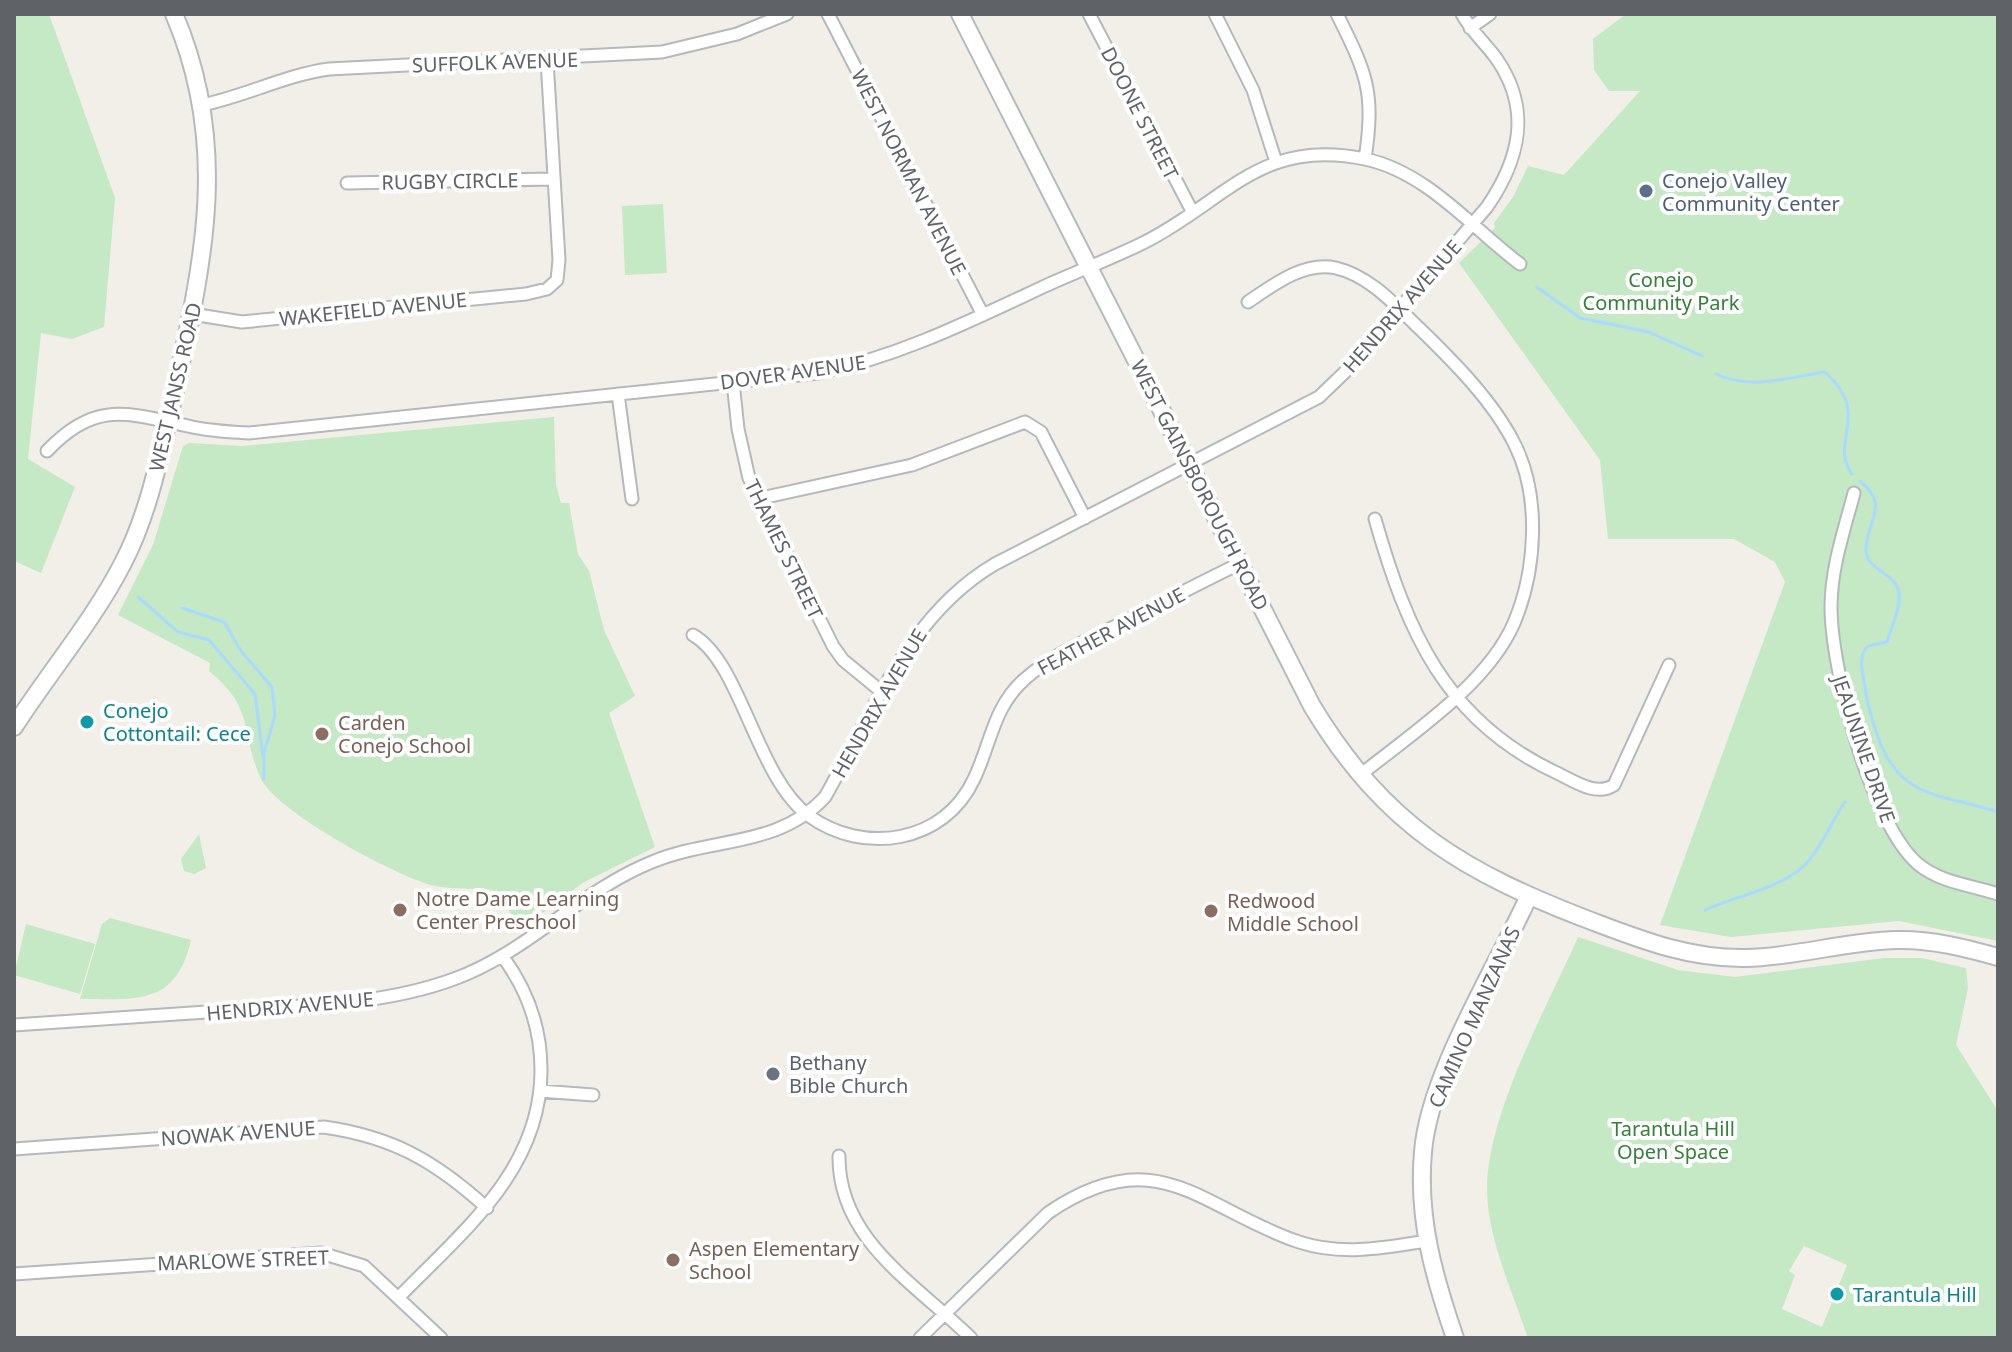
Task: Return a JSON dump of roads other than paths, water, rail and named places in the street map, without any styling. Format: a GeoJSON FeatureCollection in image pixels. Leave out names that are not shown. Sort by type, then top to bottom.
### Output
{"type":"FeatureCollection","features":[{"type":"Feature","properties":{"kind":"street","name":"WEST JANSS ROAD"},"geometry":{"type":"LineString","coordinates":[[14,727],[97,609],[125,559],[146,510],[192,314],[208,217],[208,145],[189,52],[174,14]]}},
{"type":"Feature","properties":{"kind":"street","name":"SUFFOLK AVENUE"},"geometry":{"type":"LineString","coordinates":[[202,105],[234,99],[310,72],[662,52],[737,34],[787,14]]}},
{"type":"Feature","properties":{"kind":"street","name":"WEST NORMAN AVENUE"},"geometry":{"type":"LineString","coordinates":[[828,14],[983,315]]}},
{"type":"Feature","properties":{"kind":"street","name":"WEST GAINSBOROUGH ROAD"},"geometry":{"type":"LineString","coordinates":[[960,14],[1312,706],[1359,776],[1423,837],[1461,863],[1522,895],[1658,946],[1704,956],[1749,958],[1898,940],[1951,945],[1998,957]]}},
{"type":"Feature","properties":{"kind":"street","name":"DOONE STREET"},"geometry":{"type":"LineString","coordinates":[[1089,14],[1192,211]]}},
{"type":"Feature","properties":{"kind":"street"},"geometry":{"type":"LineString","coordinates":[[1215,14],[1253,90],[1276,162]]}},
{"type":"Feature","properties":{"kind":"street"},"geometry":{"type":"LineString","coordinates":[[1337,14],[1364,69],[1370,91],[1372,107],[1365,159]]}},
{"type":"Feature","properties":{"kind":"street","name":"HENDRIX AVENUE"},"geometry":{"type":"LineString","coordinates":[[14,1025],[361,1002],[422,990],[503,957],[592,891],[630,871],[679,852],[761,837],[808,815],[825,797],[915,636],[948,599],[995,564],[1319,397],[1400,310],[1472,224],[1506,178],[1520,128],[1517,100],[1507,76],[1462,14]]}},
{"type":"Feature","properties":{"kind":"street"},"geometry":{"type":"LineString","coordinates":[[1470,28],[1490,14]]}},
{"type":"Feature","properties":{"kind":"street"},"geometry":{"type":"LineString","coordinates":[[547,60],[553,179]]}},
{"type":"Feature","properties":{"kind":"street","name":"DOVER AVENUE"},"geometry":{"type":"LineString","coordinates":[[47,451],[79,423],[96,416],[126,413],[214,431],[249,433],[819,373],[873,361],[940,337],[1155,237],[1234,181],[1276,162],[1333,155],[1387,165],[1428,188],[1520,264]]}},
{"type":"Feature","properties":{"kind":"street","name":"RUGBY CIRCLE"},"geometry":{"type":"LineString","coordinates":[[347,183],[553,179]]}},
{"type":"Feature","properties":{"kind":"street","name":"WAKEFIELD AVENUE"},"geometry":{"type":"LineString","coordinates":[[192,314],[242,322],[526,294],[552,285],[559,273],[553,179]]}},
{"type":"Feature","properties":{"kind":"street"},"geometry":{"type":"LineString","coordinates":[[1248,302],[1295,273],[1313,268],[1335,268],[1374,286],[1434,343],[1507,430],[1519,455],[1527,483],[1531,557],[1514,622],[1484,669],[1359,776]]}},
{"type":"Feature","properties":{"kind":"street","name":"THAMES STREET"},"geometry":{"type":"LineString","coordinates":[[733,382],[743,457],[757,499],[833,646],[843,660],[882,692]]}},
{"type":"Feature","properties":{"kind":"street"},"geometry":{"type":"LineString","coordinates":[[618,394],[632,499]]}},
{"type":"Feature","properties":{"kind":"street"},"geometry":{"type":"LineString","coordinates":[[757,499],[912,465],[1025,422],[1041,432],[1085,518]]}},
{"type":"Feature","properties":{"kind":"street","name":"JEAUNINE DRIVE"},"geometry":{"type":"LineString","coordinates":[[1854,493],[1835,560],[1832,637],[1841,687],[1881,808],[1897,839],[1918,864],[1947,880],[1998,894]]}},
{"type":"Feature","properties":{"kind":"street"},"geometry":{"type":"LineString","coordinates":[[1375,519],[1409,623],[1455,696],[1509,746],[1539,764],[1602,790],[1618,780],[1669,665]]}},
{"type":"Feature","properties":{"kind":"street","name":"FEATHER AVENUE"},"geometry":{"type":"LineString","coordinates":[[693,635],[715,654],[771,768],[795,804],[834,831],[871,840],[909,836],[948,814],[973,781],[990,729],[1023,680],[1068,650],[1239,564]]}},
{"type":"Feature","properties":{"kind":"street","name":"CAMINO MANZANAS"},"geometry":{"type":"LineString","coordinates":[[1455,1338],[1427,1241],[1422,1185],[1428,1122],[1522,895]]}},
{"type":"Feature","properties":{"kind":"street"},"geometry":{"type":"LineString","coordinates":[[400,1296],[487,1208],[524,1151],[540,1091],[540,1048],[530,1004],[503,957]]}},
{"type":"Feature","properties":{"kind":"street"},"geometry":{"type":"LineString","coordinates":[[540,1091],[593,1095]]}},
{"type":"Feature","properties":{"kind":"street","name":"NOWAK AVENUE"},"geometry":{"type":"LineString","coordinates":[[14,1149],[324,1127],[369,1134],[412,1152],[459,1183],[487,1208]]}},
{"type":"Feature","properties":{"kind":"street"},"geometry":{"type":"LineString","coordinates":[[839,1156],[838,1179],[852,1220],[865,1239],[971,1338]]}},
{"type":"Feature","properties":{"kind":"street"},"geometry":{"type":"LineString","coordinates":[[920,1338],[947,1315],[1048,1213],[1069,1198],[1108,1184],[1152,1181],[1175,1185],[1298,1242],[1323,1248],[1368,1250],[1427,1241]]}},
{"type":"Feature","properties":{"kind":"street","name":"MARLOWE STREET"},"geometry":{"type":"LineString","coordinates":[[14,1274],[321,1253],[364,1266],[400,1296],[441,1338]]}},
{"type":"Feature","properties":{"kind":"waterway"},"geometry":{"type":"LineString","coordinates":[[1537,287],[1580,318],[1649,332],[1702,356]]}},
{"type":"Feature","properties":{"kind":"waterway"},"geometry":{"type":"LineString","coordinates":[[1716,374],[1743,382],[1757,382],[1825,372],[1839,387],[1846,401],[1848,414],[1844,450],[1852,474]]}},
{"type":"Feature","properties":{"kind":"waterway"},"geometry":{"type":"LineString","coordinates":[[1860,481],[1869,490],[1876,506],[1867,540],[1867,557],[1893,580],[1899,593],[1887,642],[1868,646],[1862,660],[1867,701],[1879,740],[1889,760],[1913,785],[1927,792],[1998,812]]}},
{"type":"Feature","properties":{"kind":"waterway"},"geometry":{"type":"LineString","coordinates":[[138,597],[178,632],[209,640],[255,694],[263,757]]}},
{"type":"Feature","properties":{"kind":"waterway"},"geometry":{"type":"LineString","coordinates":[[182,608],[224,622],[241,651],[272,687],[275,715],[264,753],[264,779]]}},
{"type":"Feature","properties":{"kind":"waterway"},"geometry":{"type":"LineString","coordinates":[[1705,910],[1764,888],[1798,871],[1818,848],[1845,802]]}},
{"type":"Feature","properties":{"kind":"place","name":"Conejo Valley Community Center"},"geometry":{"type":"Point","coordinates":[1646,191]}},
{"type":"Feature","properties":{"kind":"place","name":"Conejo Cottontail: Cece"},"geometry":{"type":"Point","coordinates":[87,722]}},
{"type":"Feature","properties":{"kind":"place","name":"Carden Conejo School"},"geometry":{"type":"Point","coordinates":[322,734]}},
{"type":"Feature","properties":{"kind":"place","name":"Notre Dame Learning Center Preschool"},"geometry":{"type":"Point","coordinates":[400,910]}},
{"type":"Feature","properties":{"kind":"place","name":"Redwood Middle School"},"geometry":{"type":"Point","coordinates":[1211,911]}},
{"type":"Feature","properties":{"kind":"place","name":"Bethany Bible Church"},"geometry":{"type":"Point","coordinates":[773,1074]}},
{"type":"Feature","properties":{"kind":"place","name":"Aspen Elementary School"},"geometry":{"type":"Point","coordinates":[673,1260]}},
{"type":"Feature","properties":{"kind":"place","name":"Tarantula Hill"},"geometry":{"type":"Point","coordinates":[1837,1294]}},
{"type":"Feature","properties":{"kind":"park label","name":"Conejo Community Park"},"geometry":{"type":"Point","coordinates":[1661,290]}},
{"type":"Feature","properties":{"kind":"park label","name":"Tarantula Hill Open Space"},"geometry":{"type":"Point","coordinates":[1673,1140]}}]}
